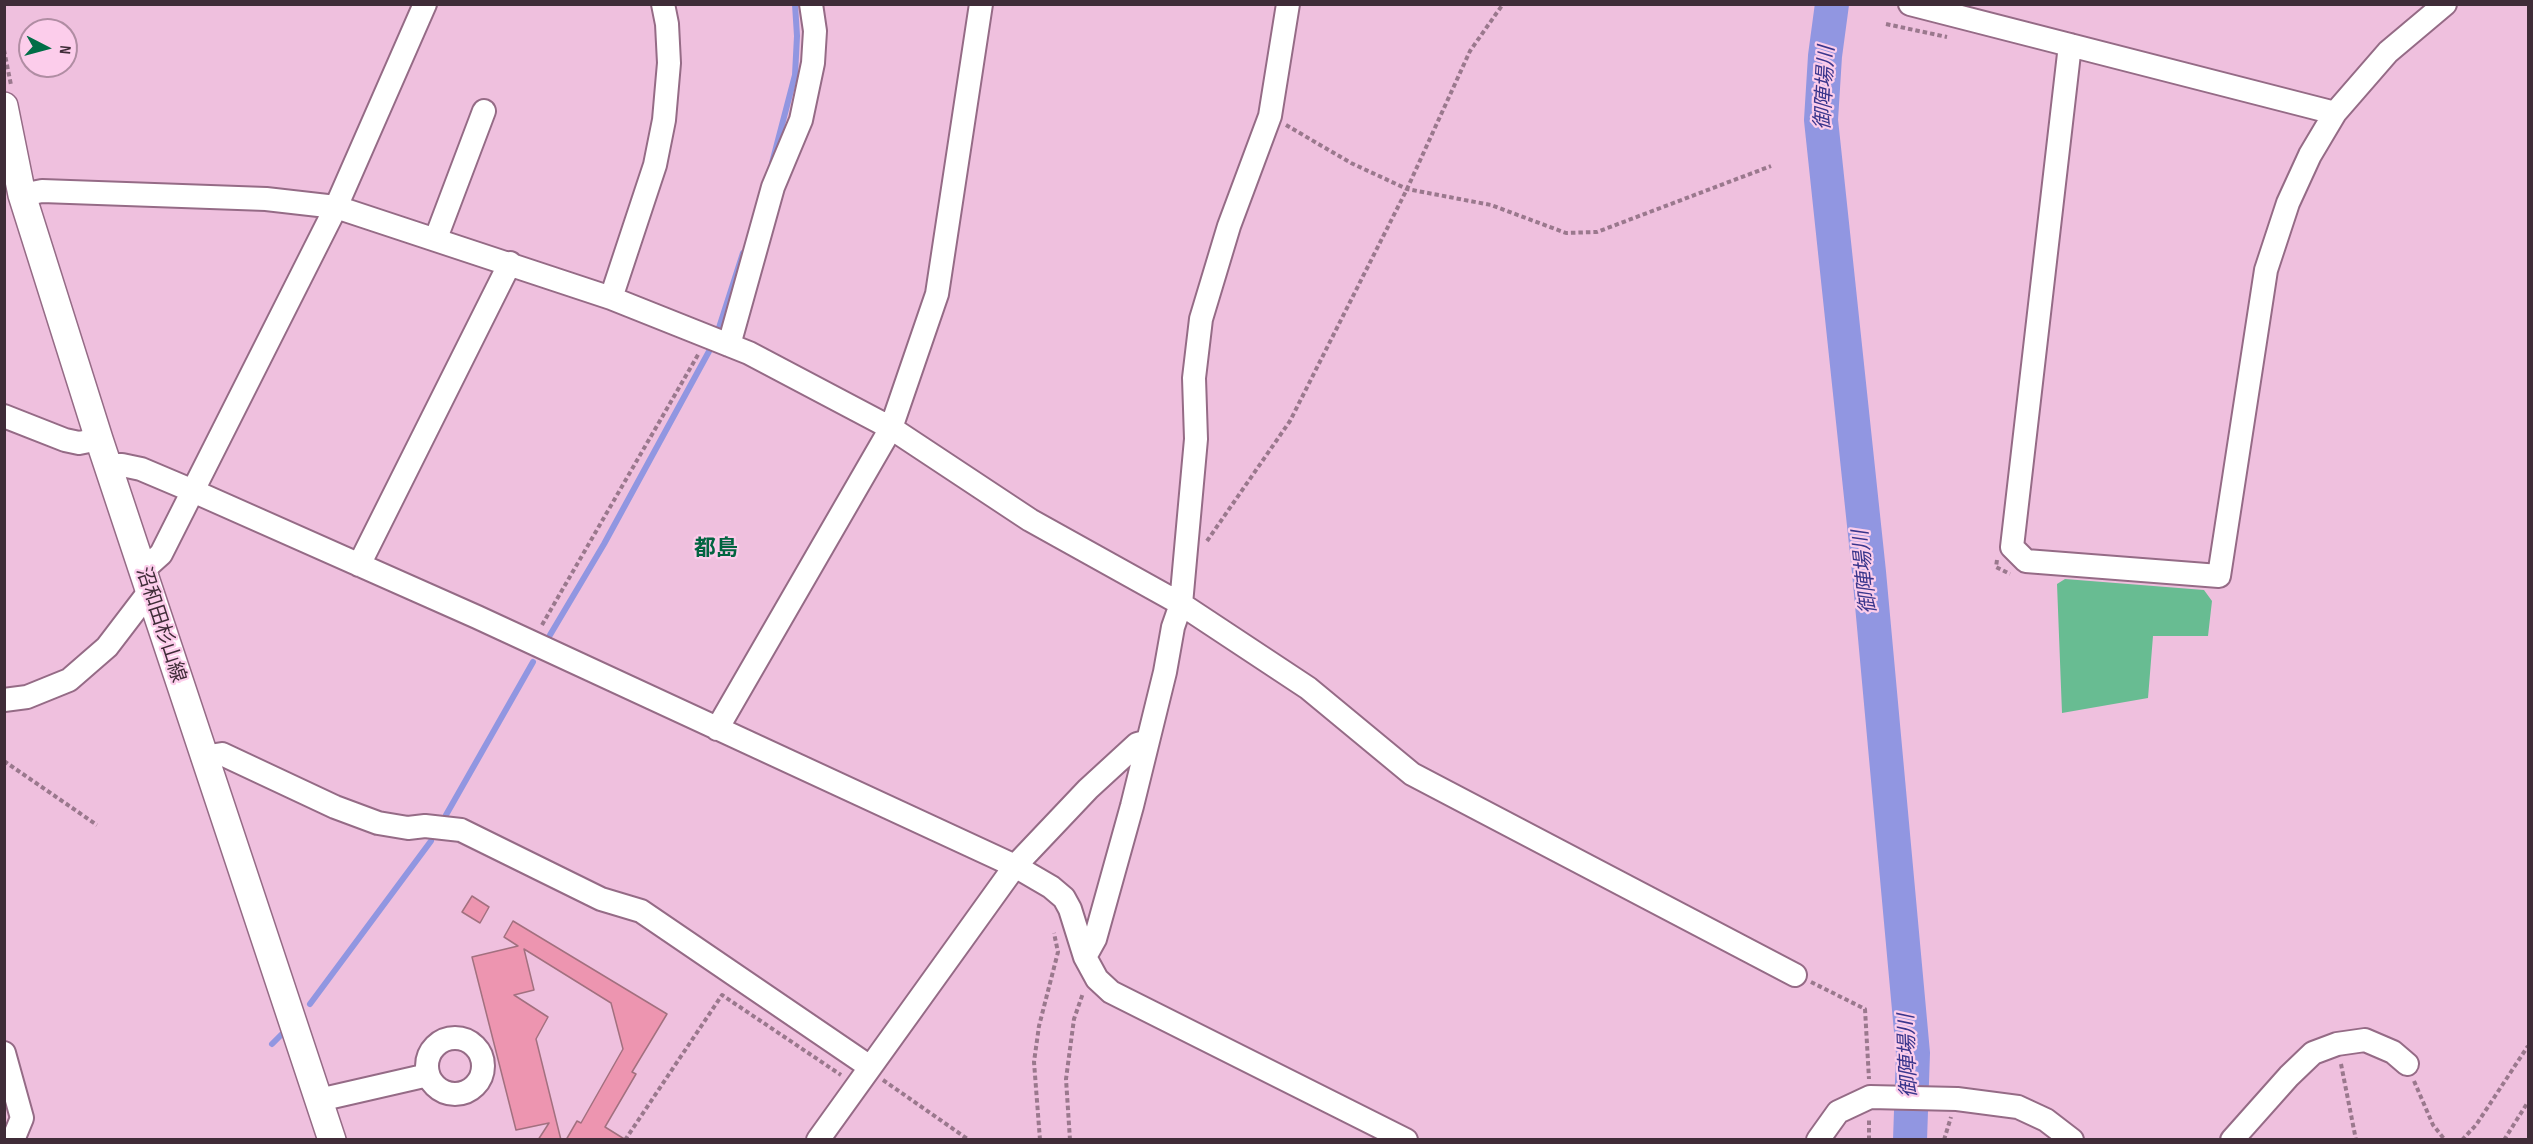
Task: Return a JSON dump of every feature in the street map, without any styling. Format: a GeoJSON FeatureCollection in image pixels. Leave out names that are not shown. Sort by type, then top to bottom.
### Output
{"type":"FeatureCollection","features":[{"type":"Feature","properties":{"kind":"main road","name":"沼和田杉山線"},"geometry":{"type":"LineString","coordinates":[[4,106],[15,183],[203,758],[332,1140]]}},
{"type":"Feature","properties":{"kind":"street"},"geometry":{"type":"LineString","coordinates":[[4,700],[27,697],[69,680],[107,647],[161,554],[336,207],[425,4]]}},
{"type":"Feature","properties":{"kind":"street"},"geometry":{"type":"LineString","coordinates":[[611,298],[655,165],[664,120],[669,63],[667,24],[663,4]]}},
{"type":"Feature","properties":{"kind":"street"},"geometry":{"type":"LineString","coordinates":[[718,341],[773,187],[801,120],[813,63],[815,31],[811,4]]}},
{"type":"Feature","properties":{"kind":"street"},"geometry":{"type":"LineString","coordinates":[[717,729],[891,428],[937,294],[981,4]]}},
{"type":"Feature","properties":{"kind":"street"},"geometry":{"type":"LineString","coordinates":[[1085,957],[1095,939],[1148,741],[1173,627],[1181,604],[1196,439],[1194,378],[1201,319],[1229,226],[1270,116],[1288,4]]}},
{"type":"Feature","properties":{"kind":"street"},"geometry":{"type":"LineString","coordinates":[[1910,4],[2335,113]]}},
{"type":"Feature","properties":{"kind":"street"},"geometry":{"type":"LineString","coordinates":[[2070,45],[2012,547],[2026,561],[2219,576],[2266,270],[2288,203],[2310,155],[2335,113],[2388,52],[2445,4]]}},
{"type":"Feature","properties":{"kind":"street"},"geometry":{"type":"LineString","coordinates":[[436,238],[484,111]]}},
{"type":"Feature","properties":{"kind":"street"},"geometry":{"type":"LineString","coordinates":[[15,183],[42,191],[266,200],[336,207],[436,238],[611,298],[749,353],[891,428],[1030,520],[1181,604],[1308,688],[1412,774],[1795,975]]}},
{"type":"Feature","properties":{"kind":"street"},"geometry":{"type":"LineString","coordinates":[[359,565],[510,263]]}},
{"type":"Feature","properties":{"kind":"street"},"geometry":{"type":"LineString","coordinates":[[4,416],[65,440],[79,443],[99,440]]}},
{"type":"Feature","properties":{"kind":"street"},"geometry":{"type":"LineString","coordinates":[[108,465],[141,469],[193,491],[531,643],[1015,866],[1051,887],[1064,898],[1070,909],[1085,957],[1097,979],[1111,992],[1406,1140]]}},
{"type":"Feature","properties":{"kind":"street"},"geometry":{"type":"LineString","coordinates":[[818,1140],[1015,866],[1089,789],[1137,744],[1148,741]]}},
{"type":"Feature","properties":{"kind":"street"},"geometry":{"type":"LineString","coordinates":[[203,758],[222,754],[335,807],[378,823],[408,828],[425,826],[461,830],[601,899],[651,916],[740,981],[870,1067]]}},
{"type":"Feature","properties":{"kind":"street"},"geometry":{"type":"LineString","coordinates":[[2232,1140],[2289,1076],[2313,1053],[2337,1044],[2364,1040],[2393,1052],[2407,1064]]}},
{"type":"Feature","properties":{"kind":"street"},"geometry":{"type":"LineString","coordinates":[[4,1053],[22,1118],[13,1140]]}},
{"type":"Feature","properties":{"kind":"street"},"geometry":{"type":"LineString","coordinates":[[319,1100],[428,1075]]}},
{"type":"Feature","properties":{"kind":"street"},"geometry":{"type":"LineString","coordinates":[[1818,1140],[1838,1112],[1877,1097],[1957,1099],[2018,1107],[2046,1120],[2072,1140]]}},
{"type":"Feature","properties":{"kind":"path"},"geometry":{"type":"LineString","coordinates":[[1204,546],[1290,421],[1407,189],[1470,51],[1503,4]]}},
{"type":"Feature","properties":{"kind":"path"},"geometry":{"type":"LineString","coordinates":[[1270,116],[1351,163],[1407,189],[1491,205],[1566,233],[1597,232],[1771,166]]}},
{"type":"Feature","properties":{"kind":"path"},"geometry":{"type":"LineString","coordinates":[[531,643],[718,341]]}},
{"type":"Feature","properties":{"kind":"path"},"geometry":{"type":"LineString","coordinates":[[1997,556],[1996,567],[2017,578]]}},
{"type":"Feature","properties":{"kind":"path"},"geometry":{"type":"LineString","coordinates":[[4,761],[97,825]]}},
{"type":"Feature","properties":{"kind":"path"},"geometry":{"type":"LineString","coordinates":[[1040,1140],[1034,1062],[1039,1026],[1058,952],[1054,932]]}},
{"type":"Feature","properties":{"kind":"path"},"geometry":{"type":"LineString","coordinates":[[1795,975],[1865,1009],[1877,1097]]}},
{"type":"Feature","properties":{"kind":"path"},"geometry":{"type":"LineString","coordinates":[[1070,1140],[1066,1079],[1069,1046],[1080,998],[1097,979]]}},
{"type":"Feature","properties":{"kind":"path"},"geometry":{"type":"LineString","coordinates":[[625,1140],[723,995],[856,1086]]}},
{"type":"Feature","properties":{"kind":"path"},"geometry":{"type":"LineString","coordinates":[[2337,1044],[2356,1140]]}},
{"type":"Feature","properties":{"kind":"path"},"geometry":{"type":"LineString","coordinates":[[2463,1140],[2476,1125],[2529,1046]]}},
{"type":"Feature","properties":{"kind":"path"},"geometry":{"type":"LineString","coordinates":[[2407,1064],[2433,1125],[2445,1140]]}},
{"type":"Feature","properties":{"kind":"path"},"geometry":{"type":"LineString","coordinates":[[870,1067],[880,1078],[969,1140]]}},
{"type":"Feature","properties":{"kind":"path"},"geometry":{"type":"LineString","coordinates":[[2504,1140],[2529,1102]]}},
{"type":"Feature","properties":{"kind":"green space"},"geometry":{"type":"Polygon","coordinates":[[[2065,579],[2204,590],[2212,601],[2208,636],[2153,636],[2148,698],[2062,713],[2057,584],[2065,579]]]}},
{"type":"Feature","properties":{"kind":"building"},"geometry":{"type":"Polygon","coordinates":[[[472,896],[489,907],[480,923],[462,912],[472,896]]]}},
{"type":"Feature","properties":{"kind":"building"},"geometry":{"type":"Polygon","coordinates":[[[513,921],[667,1014],[632,1072],[636,1074],[605,1127],[626,1140],[566,1140],[577,1121],[581,1123],[623,1049],[611,1003],[524,949],[534,990],[514,995],[548,1017],[536,1039],[561,1140],[538,1140],[549,1123],[516,1130],[472,957],[518,946],[504,937],[513,921]]]}},
{"type":"Feature","properties":{"kind":"waterway"},"geometry":{"type":"LineString","coordinates":[[772,163],[795,75],[797,36],[795,4]]}},
{"type":"Feature","properties":{"kind":"waterway","name":"御陣場川"},"geometry":{"type":"LineString","coordinates":[[1832,4],[1825,56],[1821,120],[1869,572],[1913,1053],[1910,1140]]}},
{"type":"Feature","properties":{"kind":"waterway"},"geometry":{"type":"LineString","coordinates":[[717,334],[743,253]]}},
{"type":"Feature","properties":{"kind":"waterway"},"geometry":{"type":"LineString","coordinates":[[550,635],[604,544],[713,344]]}},
{"type":"Feature","properties":{"kind":"waterway"},"geometry":{"type":"LineString","coordinates":[[446,815],[533,662]]}},
{"type":"Feature","properties":{"kind":"waterway"},"geometry":{"type":"LineString","coordinates":[[310,1004],[431,841]]}},
{"type":"Feature","properties":{"kind":"waterway"},"geometry":{"type":"LineString","coordinates":[[272,1044],[281,1035]]}},
{"type":"Feature","properties":{"kind":"district","name":"都島"},"geometry":{"type":"Point","coordinates":[716,549]}}]}
